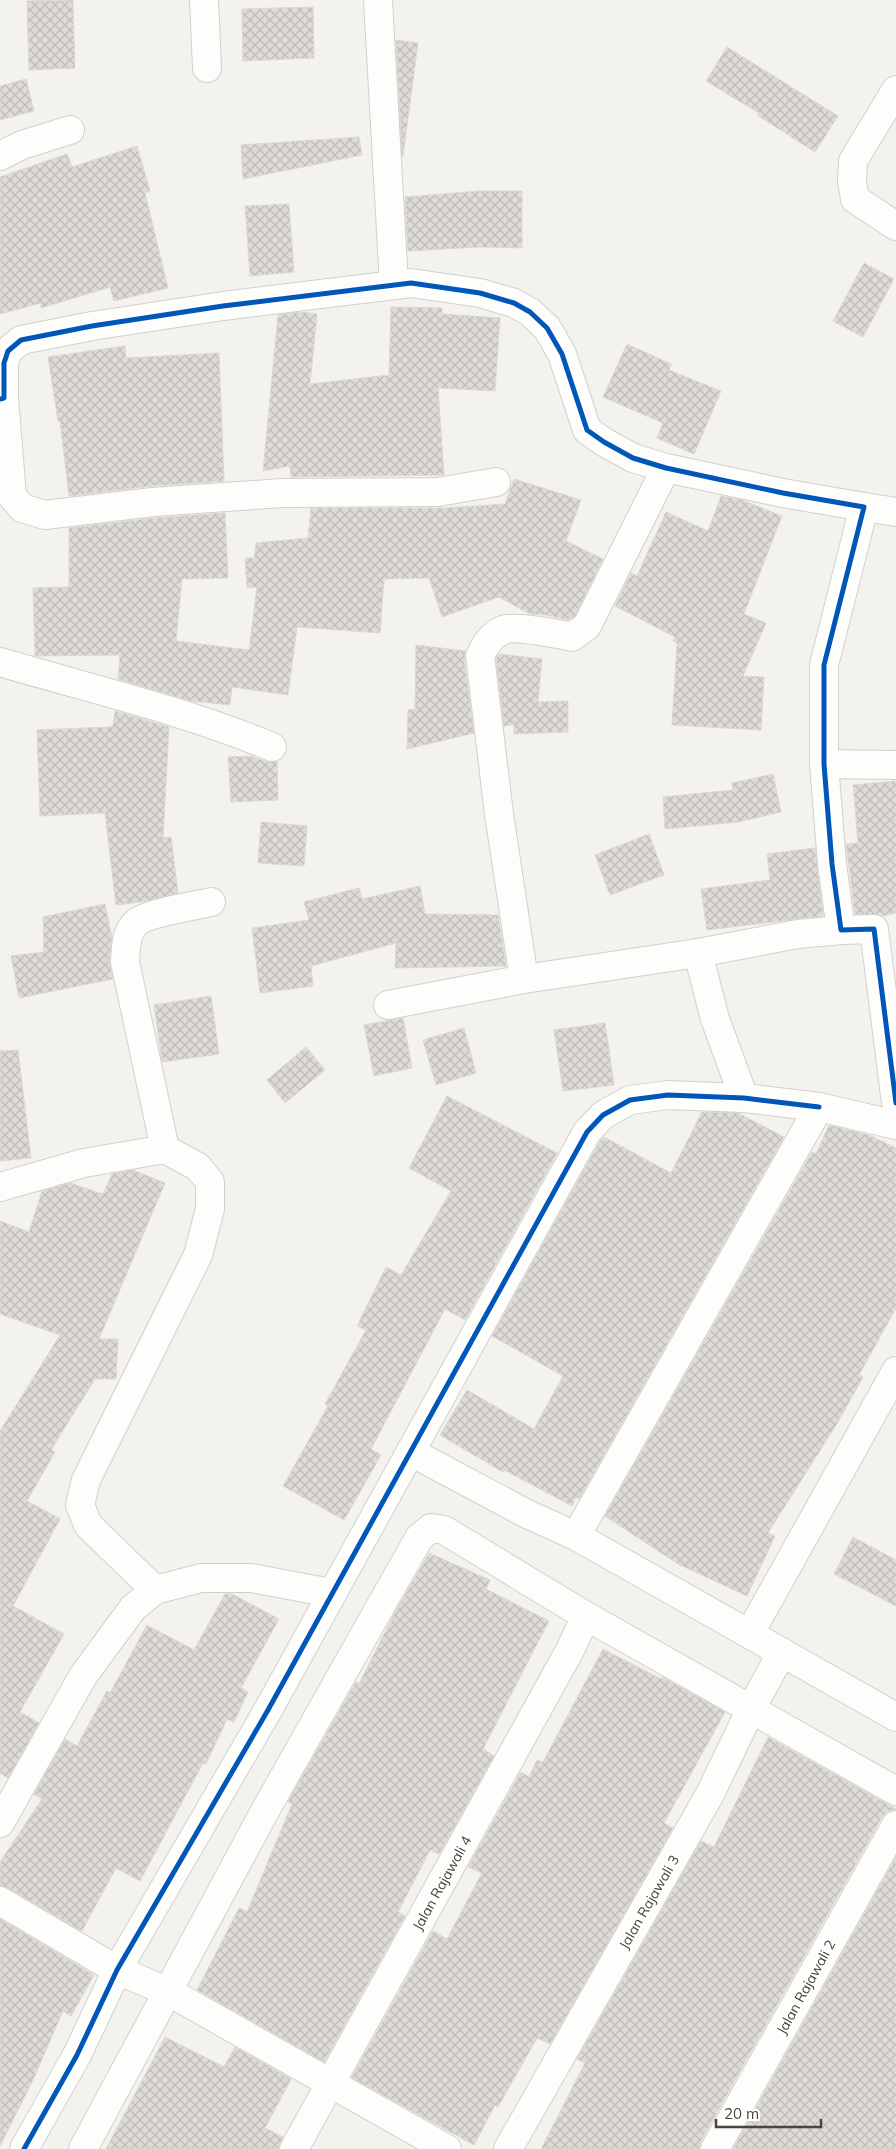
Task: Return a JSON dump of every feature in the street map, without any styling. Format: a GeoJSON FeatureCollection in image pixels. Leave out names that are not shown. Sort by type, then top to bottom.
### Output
{"type":"FeatureCollection","features":[{"type":"Feature","properties":{"kind":"street"},"geometry":{"type":"LineString","coordinates":[[204,0],[206,68]]}},
{"type":"Feature","properties":{"kind":"street"},"geometry":{"type":"LineString","coordinates":[[378,0],[394,285]]}},
{"type":"Feature","properties":{"kind":"street"},"geometry":{"type":"LineString","coordinates":[[896,90],[853,161],[852,182],[855,199],[896,226]]}},
{"type":"Feature","properties":{"kind":"street"},"geometry":{"type":"LineString","coordinates":[[0,156],[22,145],[70,130]]}},
{"type":"Feature","properties":{"kind":"street"},"geometry":{"type":"LineString","coordinates":[[496,482],[438,492],[283,492],[153,502],[45,515],[22,508],[12,496],[2,399],[4,363],[8,351],[22,340],[92,326],[223,306],[411,283],[480,293],[514,302],[530,312],[547,328],[562,354],[587,430],[633,458],[666,468],[783,493],[896,512]]}},
{"type":"Feature","properties":{"kind":"street"},"geometry":{"type":"LineString","coordinates":[[524,979],[499,814],[480,656],[493,636],[504,629],[543,631],[572,637],[588,626],[666,468]]}},
{"type":"Feature","properties":{"kind":"street"},"geometry":{"type":"LineString","coordinates":[[841,930],[832,864],[824,764],[824,665],[864,507]]}},
{"type":"Feature","properties":{"kind":"street"},"geometry":{"type":"LineString","coordinates":[[0,662],[149,702],[231,730],[272,747]]}},
{"type":"Feature","properties":{"kind":"street"},"geometry":{"type":"LineString","coordinates":[[824,764],[896,764]]}},
{"type":"Feature","properties":{"kind":"street"},"geometry":{"type":"LineString","coordinates":[[165,1149],[125,962],[126,940],[134,924],[153,915],[211,902]]}},
{"type":"Feature","properties":{"kind":"street"},"geometry":{"type":"LineString","coordinates":[[388,1005],[524,979],[698,953],[798,934],[885,928],[896,1103]]}},
{"type":"Feature","properties":{"kind":"street"},"geometry":{"type":"LineString","coordinates":[[698,953],[715,1019],[744,1098]]}},
{"type":"Feature","properties":{"kind":"street"},"geometry":{"type":"LineString","coordinates":[[24,2149],[77,2055],[117,1970],[268,1710],[587,1132],[603,1115],[630,1100],[668,1095],[744,1098],[820,1107],[896,1126]]}},
{"type":"Feature","properties":{"kind":"street"},"geometry":{"type":"LineString","coordinates":[[576,1536],[820,1107]]}},
{"type":"Feature","properties":{"kind":"street"},"geometry":{"type":"LineString","coordinates":[[0,1187],[84,1163],[165,1149],[198,1167],[210,1182],[210,1209],[198,1255],[86,1480],[80,1505],[88,1525],[155,1590]]}},
{"type":"Feature","properties":{"kind":"street"},"geometry":{"type":"LineString","coordinates":[[750,1633],[896,1370]]}},
{"type":"Feature","properties":{"kind":"street"},"geometry":{"type":"LineString","coordinates":[[411,1452],[527,1514],[576,1536],[896,1717]]}},
{"type":"Feature","properties":{"kind":"street"},"geometry":{"type":"LineString","coordinates":[[83,2149],[266,1809],[419,1538],[431,1528],[444,1530],[586,1616],[896,1790]]}},
{"type":"Feature","properties":{"kind":"street"},"geometry":{"type":"LineString","coordinates":[[0,1823],[83,1676],[133,1608],[155,1590],[201,1578],[251,1578],[331,1593]]}},
{"type":"Feature","properties":{"kind":"street","name":"Jalan Rajawali 4"},"geometry":{"type":"LineString","coordinates":[[294,2149],[570,1650],[586,1616]]}},
{"type":"Feature","properties":{"kind":"street","name":"Jalan Rajawali 3"},"geometry":{"type":"LineString","coordinates":[[508,2149],[710,1794],[751,1709],[782,1652]]}},
{"type":"Feature","properties":{"kind":"street","name":"Jalan Rajawali 2"},"geometry":{"type":"LineString","coordinates":[[715,2149],[896,1825]]}},
{"type":"Feature","properties":{"kind":"street"},"geometry":{"type":"LineString","coordinates":[[0,1901],[117,1970],[169,1992],[448,2149]]}},
{"type":"Feature","properties":{"kind":"building"},"geometry":{"type":"Polygon","coordinates":[[[73,0],[75,68],[29,70],[27,1],[73,0]]]}},
{"type":"Feature","properties":{"kind":"building"},"geometry":{"type":"Polygon","coordinates":[[[313,7],[314,58],[243,61],[242,9],[313,7]]]}},
{"type":"Feature","properties":{"kind":"building"},"geometry":{"type":"Polygon","coordinates":[[[396,40],[418,43],[403,156],[402,156],[396,40]]]}},
{"type":"Feature","properties":{"kind":"building"},"geometry":{"type":"Polygon","coordinates":[[[727,47],[838,116],[815,152],[757,115],[759,113],[706,81],[727,47]]]}},
{"type":"Feature","properties":{"kind":"building"},"geometry":{"type":"Polygon","coordinates":[[[26,79],[34,111],[0,120],[0,86],[26,79]]]}},
{"type":"Feature","properties":{"kind":"building"},"geometry":{"type":"Polygon","coordinates":[[[359,137],[362,155],[243,179],[241,145],[359,137]]]}},
{"type":"Feature","properties":{"kind":"building"},"geometry":{"type":"Polygon","coordinates":[[[137,146],[150,191],[145,193],[168,288],[114,301],[110,287],[41,308],[41,303],[0,314],[0,177],[67,154],[72,167],[137,146]]]}},
{"type":"Feature","properties":{"kind":"building"},"geometry":{"type":"Polygon","coordinates":[[[480,191],[522,191],[522,248],[480,247],[408,251],[405,197],[480,191]]]}},
{"type":"Feature","properties":{"kind":"building"},"geometry":{"type":"Polygon","coordinates":[[[289,204],[294,272],[250,276],[245,206],[289,204]]]}},
{"type":"Feature","properties":{"kind":"building"},"geometry":{"type":"Polygon","coordinates":[[[864,263],[894,279],[863,337],[833,321],[864,263]]]}},
{"type":"Feature","properties":{"kind":"building"},"geometry":{"type":"Polygon","coordinates":[[[391,307],[442,308],[442,314],[500,318],[495,391],[438,388],[444,475],[291,477],[290,466],[263,471],[278,315],[299,312],[317,314],[310,384],[389,375],[391,307]]]}},
{"type":"Feature","properties":{"kind":"building"},"geometry":{"type":"Polygon","coordinates":[[[627,344],[671,364],[669,370],[721,391],[694,454],[657,438],[663,423],[603,397],[627,344]]]}},
{"type":"Feature","properties":{"kind":"building"},"geometry":{"type":"Polygon","coordinates":[[[125,346],[126,358],[219,353],[224,481],[152,486],[69,496],[60,421],[58,421],[48,357],[125,346]]]}},
{"type":"Feature","properties":{"kind":"building"},"geometry":{"type":"Polygon","coordinates":[[[514,479],[581,500],[566,541],[603,559],[575,616],[568,620],[547,615],[530,614],[499,597],[442,617],[429,578],[384,579],[380,633],[297,627],[288,695],[232,687],[230,705],[191,701],[118,679],[120,655],[35,656],[33,588],[69,587],[69,528],[154,518],[225,513],[228,578],[182,579],[176,641],[249,650],[257,587],[247,588],[245,558],[254,558],[256,543],[308,538],[311,508],[446,508],[505,504],[514,479]]]}},
{"type":"Feature","properties":{"kind":"building"},"geometry":{"type":"Polygon","coordinates":[[[721,496],[742,500],[782,516],[744,614],[766,623],[743,676],[764,677],[761,730],[672,725],[677,643],[673,641],[675,637],[615,606],[631,573],[637,576],[666,512],[708,531],[721,496]]]}},
{"type":"Feature","properties":{"kind":"building"},"geometry":{"type":"Polygon","coordinates":[[[416,645],[466,651],[464,658],[474,733],[407,749],[408,710],[415,709],[416,645]]]}},
{"type":"Feature","properties":{"kind":"building"},"geometry":{"type":"Polygon","coordinates":[[[499,654],[542,659],[538,702],[568,701],[568,732],[514,734],[514,724],[504,726],[496,659],[499,654]]]}},
{"type":"Feature","properties":{"kind":"building"},"geometry":{"type":"Polygon","coordinates":[[[115,711],[169,727],[163,838],[171,837],[178,893],[147,901],[116,905],[105,813],[40,816],[37,730],[110,727],[113,726],[115,711]]]}},
{"type":"Feature","properties":{"kind":"building"},"geometry":{"type":"Polygon","coordinates":[[[251,756],[267,762],[277,761],[278,800],[231,802],[228,757],[251,756]]]}},
{"type":"Feature","properties":{"kind":"building"},"geometry":{"type":"Polygon","coordinates":[[[773,774],[781,812],[738,822],[665,829],[663,797],[733,790],[732,783],[773,774]]]}},
{"type":"Feature","properties":{"kind":"building"},"geometry":{"type":"Polygon","coordinates":[[[896,781],[896,913],[882,916],[855,914],[846,844],[858,843],[853,785],[896,781]]]}},
{"type":"Feature","properties":{"kind":"building"},"geometry":{"type":"Polygon","coordinates":[[[261,822],[307,826],[304,866],[258,863],[261,822]]]}},
{"type":"Feature","properties":{"kind":"building"},"geometry":{"type":"Polygon","coordinates":[[[649,834],[664,875],[610,895],[595,855],[649,834]]]}},
{"type":"Feature","properties":{"kind":"building"},"geometry":{"type":"Polygon","coordinates":[[[815,848],[823,916],[707,930],[701,889],[770,880],[767,854],[815,848]]]}},
{"type":"Feature","properties":{"kind":"building"},"geometry":{"type":"Polygon","coordinates":[[[420,886],[425,914],[498,915],[506,966],[395,968],[396,943],[311,966],[313,986],[260,993],[252,928],[309,920],[304,902],[359,888],[362,899],[420,886]]]}},
{"type":"Feature","properties":{"kind":"building"},"geometry":{"type":"Polygon","coordinates":[[[105,904],[112,938],[109,961],[113,979],[19,998],[11,956],[44,952],[43,917],[105,904]]]}},
{"type":"Feature","properties":{"kind":"building"},"geometry":{"type":"Polygon","coordinates":[[[211,996],[219,1054],[162,1062],[154,1005],[211,996]]]}},
{"type":"Feature","properties":{"kind":"building"},"geometry":{"type":"Polygon","coordinates":[[[403,1018],[412,1068],[374,1076],[364,1025],[403,1018]]]}},
{"type":"Feature","properties":{"kind":"building"},"geometry":{"type":"Polygon","coordinates":[[[605,1023],[614,1085],[563,1091],[554,1030],[605,1023]]]}},
{"type":"Feature","properties":{"kind":"building"},"geometry":{"type":"Polygon","coordinates":[[[464,1028],[476,1073],[436,1085],[423,1040],[464,1028]]]}},
{"type":"Feature","properties":{"kind":"building"},"geometry":{"type":"Polygon","coordinates":[[[306,1047],[325,1070],[285,1103],[267,1080],[306,1047]]]}},
{"type":"Feature","properties":{"kind":"building"},"geometry":{"type":"Polygon","coordinates":[[[18,1050],[31,1158],[0,1161],[0,1051],[18,1050]]]}},
{"type":"Feature","properties":{"kind":"building"},"geometry":{"type":"Polygon","coordinates":[[[447,1096],[557,1153],[465,1320],[445,1309],[371,1449],[381,1455],[344,1520],[283,1486],[328,1406],[325,1404],[366,1330],[357,1326],[386,1267],[401,1275],[451,1191],[409,1168],[447,1096]]]}},
{"type":"Feature","properties":{"kind":"building"},"geometry":{"type":"Polygon","coordinates":[[[702,1112],[738,1113],[784,1137],[579,1499],[576,1497],[572,1506],[504,1470],[503,1472],[440,1435],[467,1390],[534,1429],[563,1376],[492,1336],[600,1141],[604,1137],[671,1173],[702,1112]]]}},
{"type":"Feature","properties":{"kind":"building"},"geometry":{"type":"Polygon","coordinates":[[[829,1125],[869,1135],[896,1148],[896,1308],[859,1375],[863,1377],[838,1422],[768,1533],[775,1536],[747,1596],[678,1564],[605,1516],[812,1152],[816,1154],[829,1125]]]}},
{"type":"Feature","properties":{"kind":"building"},"geometry":{"type":"Polygon","coordinates":[[[133,1170],[165,1183],[99,1339],[118,1339],[116,1379],[95,1379],[51,1450],[55,1452],[27,1501],[60,1519],[13,1606],[64,1634],[20,1712],[39,1723],[8,1778],[0,1773],[0,1431],[60,1335],[0,1314],[0,1221],[29,1232],[42,1191],[70,1183],[103,1194],[112,1174],[133,1170]]]}},
{"type":"Feature","properties":{"kind":"building"},"geometry":{"type":"Polygon","coordinates":[[[853,1537],[896,1560],[896,1606],[834,1574],[853,1537]]]}},
{"type":"Feature","properties":{"kind":"building"},"geometry":{"type":"Polygon","coordinates":[[[429,1553],[490,1580],[486,1589],[549,1621],[483,1749],[494,1756],[439,1854],[430,1850],[398,1912],[405,1916],[324,2062],[197,1990],[239,1908],[247,1912],[292,1804],[288,1802],[291,1796],[356,1682],[359,1684],[395,1612],[429,1553]]]}},
{"type":"Feature","properties":{"kind":"building"},"geometry":{"type":"Polygon","coordinates":[[[225,1594],[232,1594],[279,1619],[241,1688],[248,1692],[234,1722],[227,1719],[206,1764],[203,1763],[140,1881],[116,1868],[82,1931],[0,1885],[0,1862],[42,1799],[34,1794],[65,1739],[77,1746],[107,1691],[110,1693],[147,1625],[194,1650],[225,1594]]]}},
{"type":"Feature","properties":{"kind":"building"},"geometry":{"type":"Polygon","coordinates":[[[603,1649],[661,1679],[662,1677],[725,1712],[664,1823],[673,1828],[550,2044],[537,2038],[498,2107],[495,2105],[474,2145],[352,2078],[433,1931],[447,1939],[482,1873],[468,1867],[521,1772],[529,1777],[537,1760],[543,1762],[603,1649]]]}},
{"type":"Feature","properties":{"kind":"building"},"geometry":{"type":"Polygon","coordinates":[[[768,1737],[896,1809],[888,1811],[882,1817],[701,2141],[699,2149],[541,2149],[585,2063],[577,2059],[701,1841],[714,1847],[768,1737]]]}},
{"type":"Feature","properties":{"kind":"building"},"geometry":{"type":"Polygon","coordinates":[[[896,1857],[896,2149],[733,2149],[896,1857]]]}},
{"type":"Feature","properties":{"kind":"building"},"geometry":{"type":"Polygon","coordinates":[[[0,1919],[94,1975],[71,2016],[63,2011],[33,2080],[0,2146],[0,1919]]]}},
{"type":"Feature","properties":{"kind":"building"},"geometry":{"type":"Polygon","coordinates":[[[165,2037],[224,2067],[235,2047],[291,2079],[265,2128],[283,2137],[278,2149],[106,2149],[165,2037]]]}},
{"type":"Feature","properties":{"kind":"cycle path"},"geometry":{"type":"LineString","coordinates":[[0,399],[4,398],[4,363],[8,351],[21,340],[92,326],[223,306],[411,283],[480,293],[514,303],[530,312],[547,328],[562,354],[587,430],[633,458],[666,468],[783,493],[864,507],[824,665],[824,764],[832,864],[841,930],[874,929],[896,1103]]}},
{"type":"Feature","properties":{"kind":"cycle path"},"geometry":{"type":"LineString","coordinates":[[24,2149],[77,2055],[117,1970],[268,1710],[587,1132],[603,1115],[630,1100],[668,1095],[744,1098],[819,1107]]}}]}
